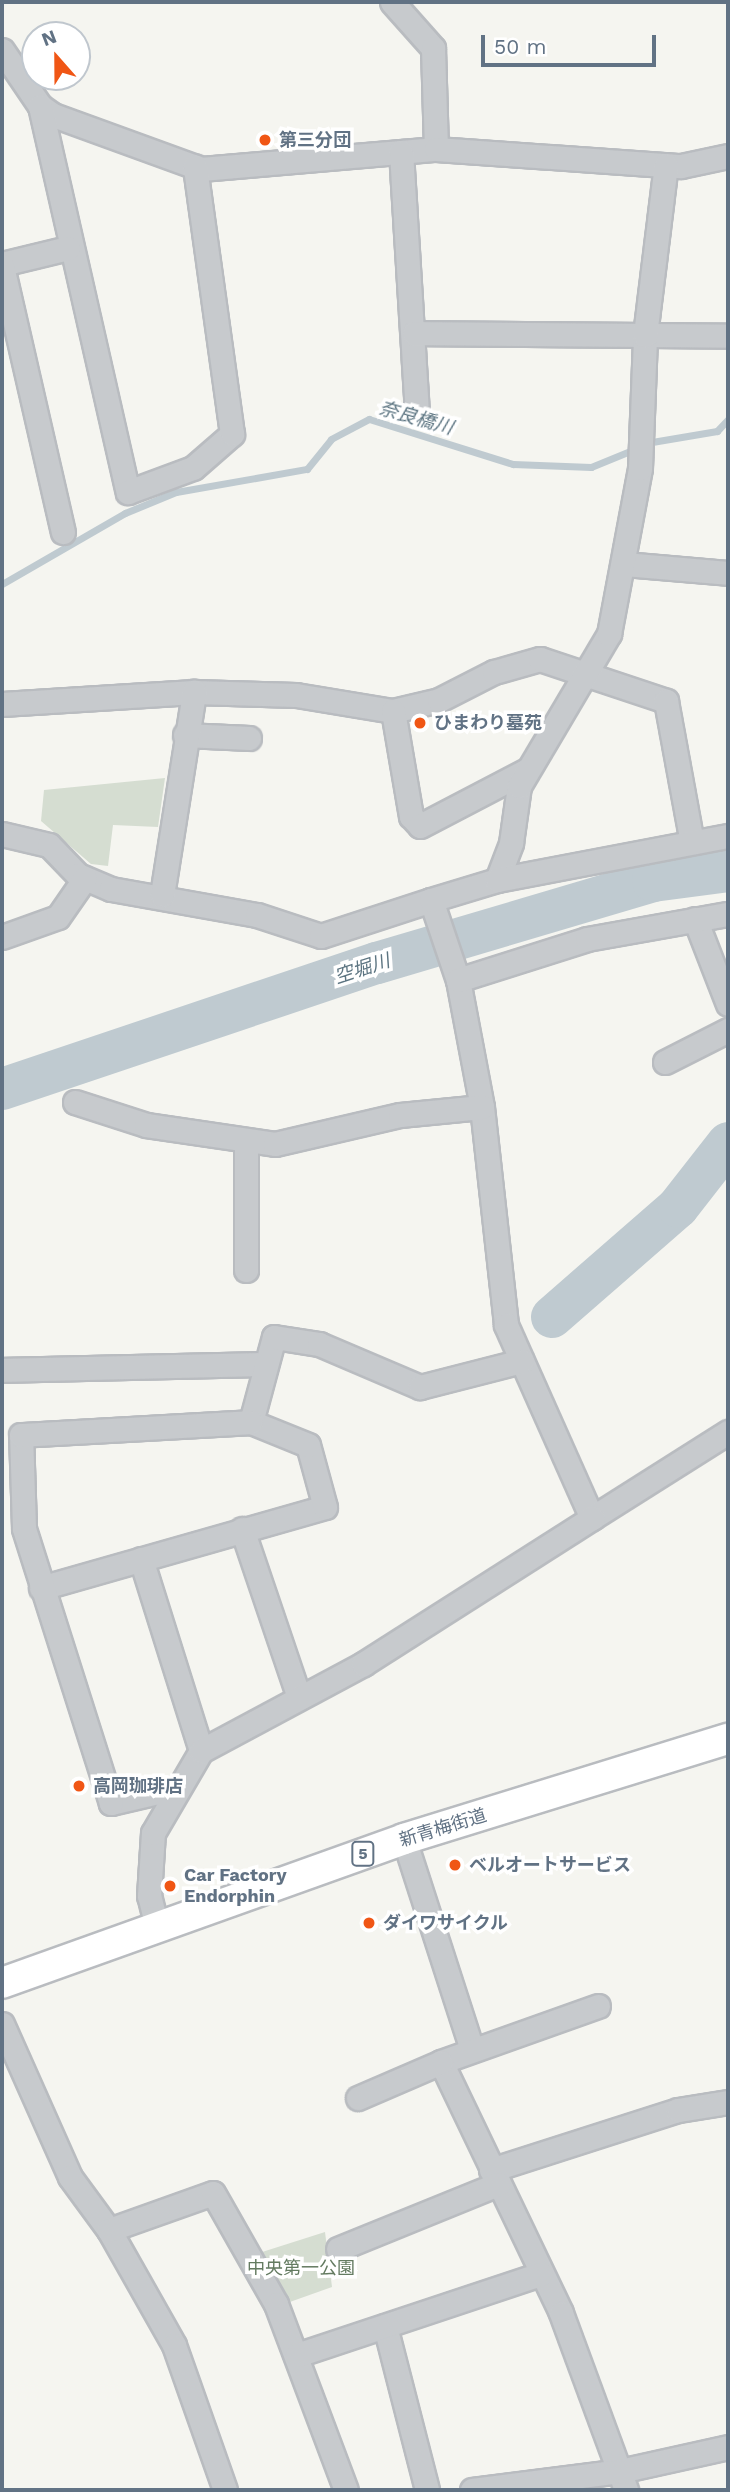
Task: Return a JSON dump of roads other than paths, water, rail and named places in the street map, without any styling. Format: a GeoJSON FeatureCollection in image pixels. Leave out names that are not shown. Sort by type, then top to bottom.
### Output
{"type":"FeatureCollection","features":[{"type":"Feature","properties":{"kind":"main road","name":"新青梅街道"},"geometry":{"type":"LineString","coordinates":[[2,1983],[404,1839],[728,1739]]}},
{"type":"Feature","properties":{"kind":"street"},"geometry":{"type":"LineString","coordinates":[[392,2],[433,48],[436,149]]}},
{"type":"Feature","properties":{"kind":"street"},"geometry":{"type":"LineString","coordinates":[[2,50],[40,106],[68,248],[128,492],[193,468],[233,434],[195,167]]}},
{"type":"Feature","properties":{"kind":"street"},"geometry":{"type":"LineString","coordinates":[[40,106],[195,167],[436,149],[522,151],[666,165],[728,156]]}},
{"type":"Feature","properties":{"kind":"street"},"geometry":{"type":"LineString","coordinates":[[401,152],[417,411]]}},
{"type":"Feature","properties":{"kind":"street"},"geometry":{"type":"LineString","coordinates":[[497,880],[527,770],[588,674],[608,634],[624,564],[640,463],[645,335],[666,165]]}},
{"type":"Feature","properties":{"kind":"street"},"geometry":{"type":"LineString","coordinates":[[63,532],[2,265],[68,248]]}},
{"type":"Feature","properties":{"kind":"street"},"geometry":{"type":"LineString","coordinates":[[414,333],[728,336]]}},
{"type":"Feature","properties":{"kind":"street"},"geometry":{"type":"LineString","coordinates":[[624,564],[728,573]]}},
{"type":"Feature","properties":{"kind":"street"},"geometry":{"type":"LineString","coordinates":[[2,704],[194,692],[296,695],[393,711],[439,700],[522,661],[540,659],[666,701],[692,842]]}},
{"type":"Feature","properties":{"kind":"street"},"geometry":{"type":"LineString","coordinates":[[162,895],[185,735],[194,692]]}},
{"type":"Feature","properties":{"kind":"street"},"geometry":{"type":"LineString","coordinates":[[393,711],[411,816],[420,826],[527,770]]}},
{"type":"Feature","properties":{"kind":"street"},"geometry":{"type":"LineString","coordinates":[[185,735],[249,738]]}},
{"type":"Feature","properties":{"kind":"street"},"geometry":{"type":"LineString","coordinates":[[2,834],[49,845],[85,878],[111,888],[162,895],[257,915],[321,936],[432,906],[497,880],[728,836]]}},
{"type":"Feature","properties":{"kind":"street"},"geometry":{"type":"LineString","coordinates":[[2,937],[58,917],[85,878]]}},
{"type":"Feature","properties":{"kind":"street"},"geometry":{"type":"LineString","coordinates":[[432,906],[456,976],[482,1107],[506,1325],[592,1518]]}},
{"type":"Feature","properties":{"kind":"street"},"geometry":{"type":"LineString","coordinates":[[456,976],[587,939],[728,914]]}},
{"type":"Feature","properties":{"kind":"street"},"geometry":{"type":"LineString","coordinates":[[695,919],[728,1004]]}},
{"type":"Feature","properties":{"kind":"street"},"geometry":{"type":"LineString","coordinates":[[665,1062],[728,1030]]}},
{"type":"Feature","properties":{"kind":"street"},"geometry":{"type":"LineString","coordinates":[[75,1102],[106,1116],[246,1142],[275,1144],[387,1117],[482,1107]]}},
{"type":"Feature","properties":{"kind":"street"},"geometry":{"type":"LineString","coordinates":[[246,1142],[246,1270]]}},
{"type":"Feature","properties":{"kind":"street"},"geometry":{"type":"LineString","coordinates":[[251,1422],[263,1364],[274,1337],[318,1344],[420,1387],[522,1361]]}},
{"type":"Feature","properties":{"kind":"street"},"geometry":{"type":"LineString","coordinates":[[2,1370],[263,1364]]}},
{"type":"Feature","properties":{"kind":"street"},"geometry":{"type":"LineString","coordinates":[[41,1588],[324,1507],[308,1445],[251,1422],[22,1435],[24,1528],[41,1588],[111,1803],[175,1788]]}},
{"type":"Feature","properties":{"kind":"street"},"geometry":{"type":"LineString","coordinates":[[156,1927],[149,1896],[153,1833],[175,1788],[201,1751],[363,1664],[728,1432]]}},
{"type":"Feature","properties":{"kind":"street"},"geometry":{"type":"LineString","coordinates":[[242,1530],[299,1697]]}},
{"type":"Feature","properties":{"kind":"street"},"geometry":{"type":"LineString","coordinates":[[141,1559],[201,1751]]}},
{"type":"Feature","properties":{"kind":"street"},"geometry":{"type":"LineString","coordinates":[[404,1839],[472,2049]]}},
{"type":"Feature","properties":{"kind":"street"},"geometry":{"type":"LineString","coordinates":[[358,2098],[472,2049],[598,2006]]}},
{"type":"Feature","properties":{"kind":"street"},"geometry":{"type":"LineString","coordinates":[[2,2024],[70,2176],[109,2230],[174,2345],[225,2490]]}},
{"type":"Feature","properties":{"kind":"street"},"geometry":{"type":"LineString","coordinates":[[441,2062],[584,2369],[623,2481]]}},
{"type":"Feature","properties":{"kind":"street"},"geometry":{"type":"LineString","coordinates":[[338,2249],[494,2177],[678,2110],[728,2102]]}},
{"type":"Feature","properties":{"kind":"street"},"geometry":{"type":"LineString","coordinates":[[109,2230],[213,2193],[276,2304],[346,2490]]}},
{"type":"Feature","properties":{"kind":"street"},"geometry":{"type":"LineString","coordinates":[[297,2355],[541,2274]]}},
{"type":"Feature","properties":{"kind":"street"},"geometry":{"type":"LineString","coordinates":[[385,2326],[427,2490]]}},
{"type":"Feature","properties":{"kind":"street"},"geometry":{"type":"LineString","coordinates":[[484,2490],[623,2481],[728,2447]]}},
{"type":"Feature","properties":{"kind":"waterway","name":"奈良橋川"},"geometry":{"type":"LineString","coordinates":[[2,584],[125,513],[176,492],[307,469],[331,439],[369,419],[513,464],[591,467],[652,442],[717,431],[728,419]]}},
{"type":"Feature","properties":{"kind":"waterway","name":"空堀川"},"geometry":{"type":"LineString","coordinates":[[2,1089],[377,963],[653,881],[728,871]]}},
{"type":"Feature","properties":{"kind":"waterway","name":"空堀川"},"geometry":{"type":"LineString","coordinates":[[552,1317],[678,1207],[728,1143]]}},
{"type":"Feature","properties":{"kind":"place","name":"第三分団"},"geometry":{"type":"Point","coordinates":[265,140]}},
{"type":"Feature","properties":{"kind":"place","name":"ひまわり墓苑"},"geometry":{"type":"Point","coordinates":[420,723]}},
{"type":"Feature","properties":{"kind":"place","name":"高岡珈琲店"},"geometry":{"type":"Point","coordinates":[79,1786]}},
{"type":"Feature","properties":{"kind":"place","name":"ベルオートサービス"},"geometry":{"type":"Point","coordinates":[455,1865]}},
{"type":"Feature","properties":{"kind":"place","name":"Car Factory Endorphin"},"geometry":{"type":"Point","coordinates":[170,1886]}},
{"type":"Feature","properties":{"kind":"place","name":"ダイワサイクル"},"geometry":{"type":"Point","coordinates":[369,1923]}},
{"type":"Feature","properties":{"kind":"park label","name":"中央第一公園"},"geometry":{"type":"Point","coordinates":[301,2268]}}]}
